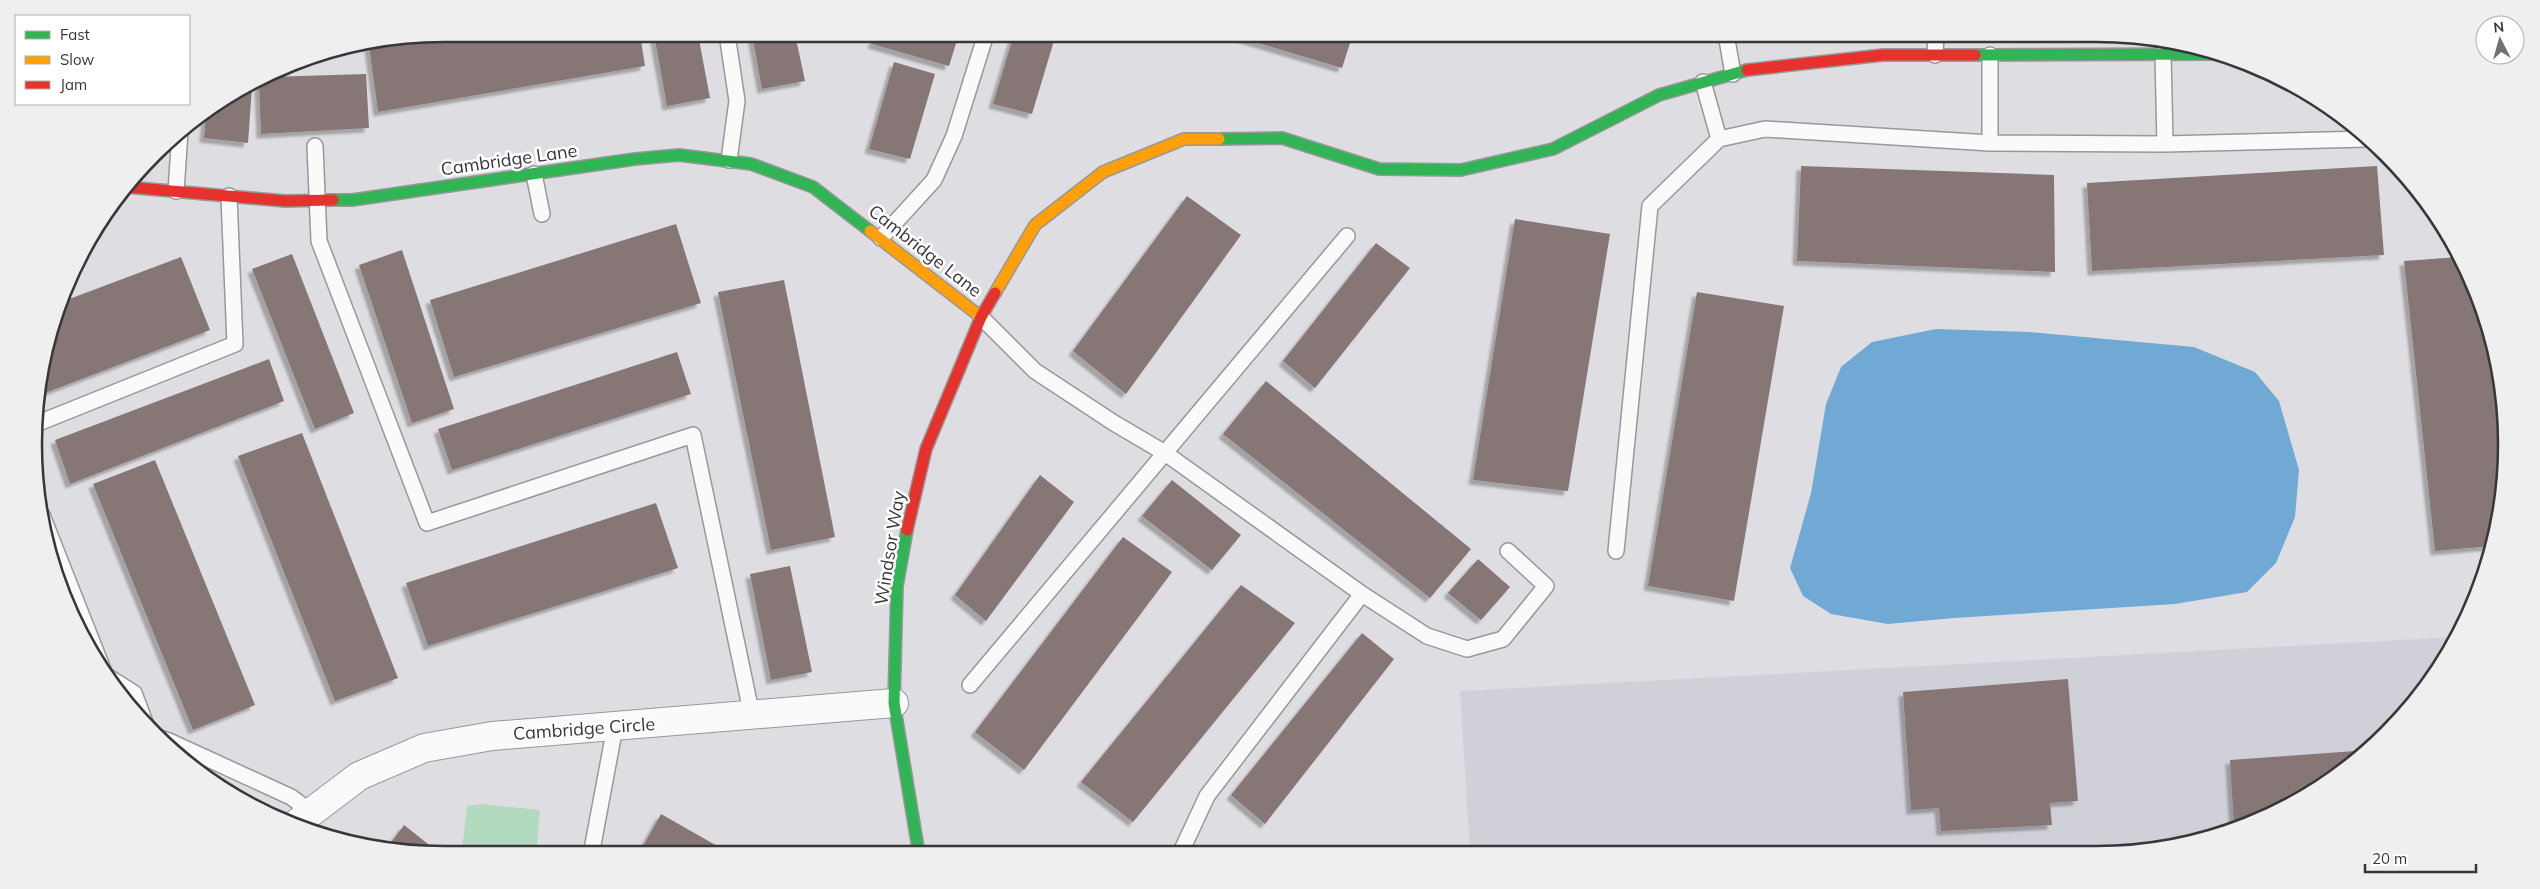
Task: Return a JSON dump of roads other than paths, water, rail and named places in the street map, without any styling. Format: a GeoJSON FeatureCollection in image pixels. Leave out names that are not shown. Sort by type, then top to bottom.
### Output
{"type":"FeatureCollection","features":[{"type":"Feature","properties":{"kind":"street","name":"Cambridge Lane"},"geometry":{"type":"LineString","coordinates":[[136,187],[285,201],[352,200],[679,155],[730,160],[752,164],[813,187],[981,317],[1035,226],[1103,172],[1184,139],[1282,138],[1379,169],[1462,170],[1553,149],[1659,95],[1755,68],[1883,55],[2191,54]]}},
{"type":"Feature","properties":{"kind":"street","name":"Windsor Way"},"geometry":{"type":"LineString","coordinates":[[918,846],[894,703],[898,586],[909,518],[926,448],[981,317]]}},
{"type":"Feature","properties":{"kind":"street","name":"Cambridge Circle"},"geometry":{"type":"LineString","coordinates":[[304,817],[358,776],[424,748],[492,736],[894,703]]}},
{"type":"Feature","properties":{"kind":"lane"},"geometry":{"type":"LineString","coordinates":[[727,42],[737,102],[730,160]]}},
{"type":"Feature","properties":{"kind":"lane"},"geometry":{"type":"LineString","coordinates":[[881,238],[934,180],[954,136],[983,42]]}},
{"type":"Feature","properties":{"kind":"lane"},"geometry":{"type":"LineString","coordinates":[[1727,42],[1733,74]]}},
{"type":"Feature","properties":{"kind":"lane"},"geometry":{"type":"LineString","coordinates":[[1935,55],[1936,42]]}},
{"type":"Feature","properties":{"kind":"lane"},"geometry":{"type":"LineString","coordinates":[[2163,54],[2165,144]]}},
{"type":"Feature","properties":{"kind":"lane"},"geometry":{"type":"LineString","coordinates":[[1990,55],[1990,143]]}},
{"type":"Feature","properties":{"kind":"lane"},"geometry":{"type":"LineString","coordinates":[[1703,82],[1719,139]]}},
{"type":"Feature","properties":{"kind":"lane"},"geometry":{"type":"LineString","coordinates":[[1616,551],[1650,206],[1719,139],[1765,129],[1990,143],[2165,144],[2357,139]]}},
{"type":"Feature","properties":{"kind":"lane"},"geometry":{"type":"LineString","coordinates":[[176,191],[179,142]]}},
{"type":"Feature","properties":{"kind":"lane"},"geometry":{"type":"LineString","coordinates":[[315,146],[319,241],[427,523],[694,435],[752,716]]}},
{"type":"Feature","properties":{"kind":"lane"},"geometry":{"type":"LineString","coordinates":[[534,174],[542,214]]}},
{"type":"Feature","properties":{"kind":"lane"},"geometry":{"type":"LineString","coordinates":[[43,421],[236,344],[229,196]]}},
{"type":"Feature","properties":{"kind":"lane"},"geometry":{"type":"LineString","coordinates":[[970,685],[1347,236]]}},
{"type":"Feature","properties":{"kind":"lane"},"geometry":{"type":"LineString","coordinates":[[981,317],[1036,372],[1114,423],[1165,453],[1362,594],[1427,636],[1467,649],[1503,639],[1546,586],[1508,551]]}},
{"type":"Feature","properties":{"kind":"lane"},"geometry":{"type":"LineString","coordinates":[[59,559],[86,626]]}},
{"type":"Feature","properties":{"kind":"lane"},"geometry":{"type":"LineString","coordinates":[[1184,846],[1207,796],[1362,594]]}},
{"type":"Feature","properties":{"kind":"lane"},"geometry":{"type":"LineString","coordinates":[[126,689],[134,694],[138,705]]}},
{"type":"Feature","properties":{"kind":"lane"},"geometry":{"type":"LineString","coordinates":[[593,846],[615,726]]}},
{"type":"Feature","properties":{"kind":"lane"},"geometry":{"type":"LineString","coordinates":[[178,746],[291,797],[304,817]]}},
{"type":"Feature","properties":{"kind":"water"},"geometry":{"type":"Polygon","coordinates":[[[1936,329],[2030,332],[2194,347],[2255,372],[2279,401],[2299,470],[2295,517],[2276,563],[2247,592],[2175,604],[1888,624],[1831,614],[1803,596],[1790,568],[1811,493],[1826,404],[1841,367],[1872,342],[1936,329]]]}}]}
